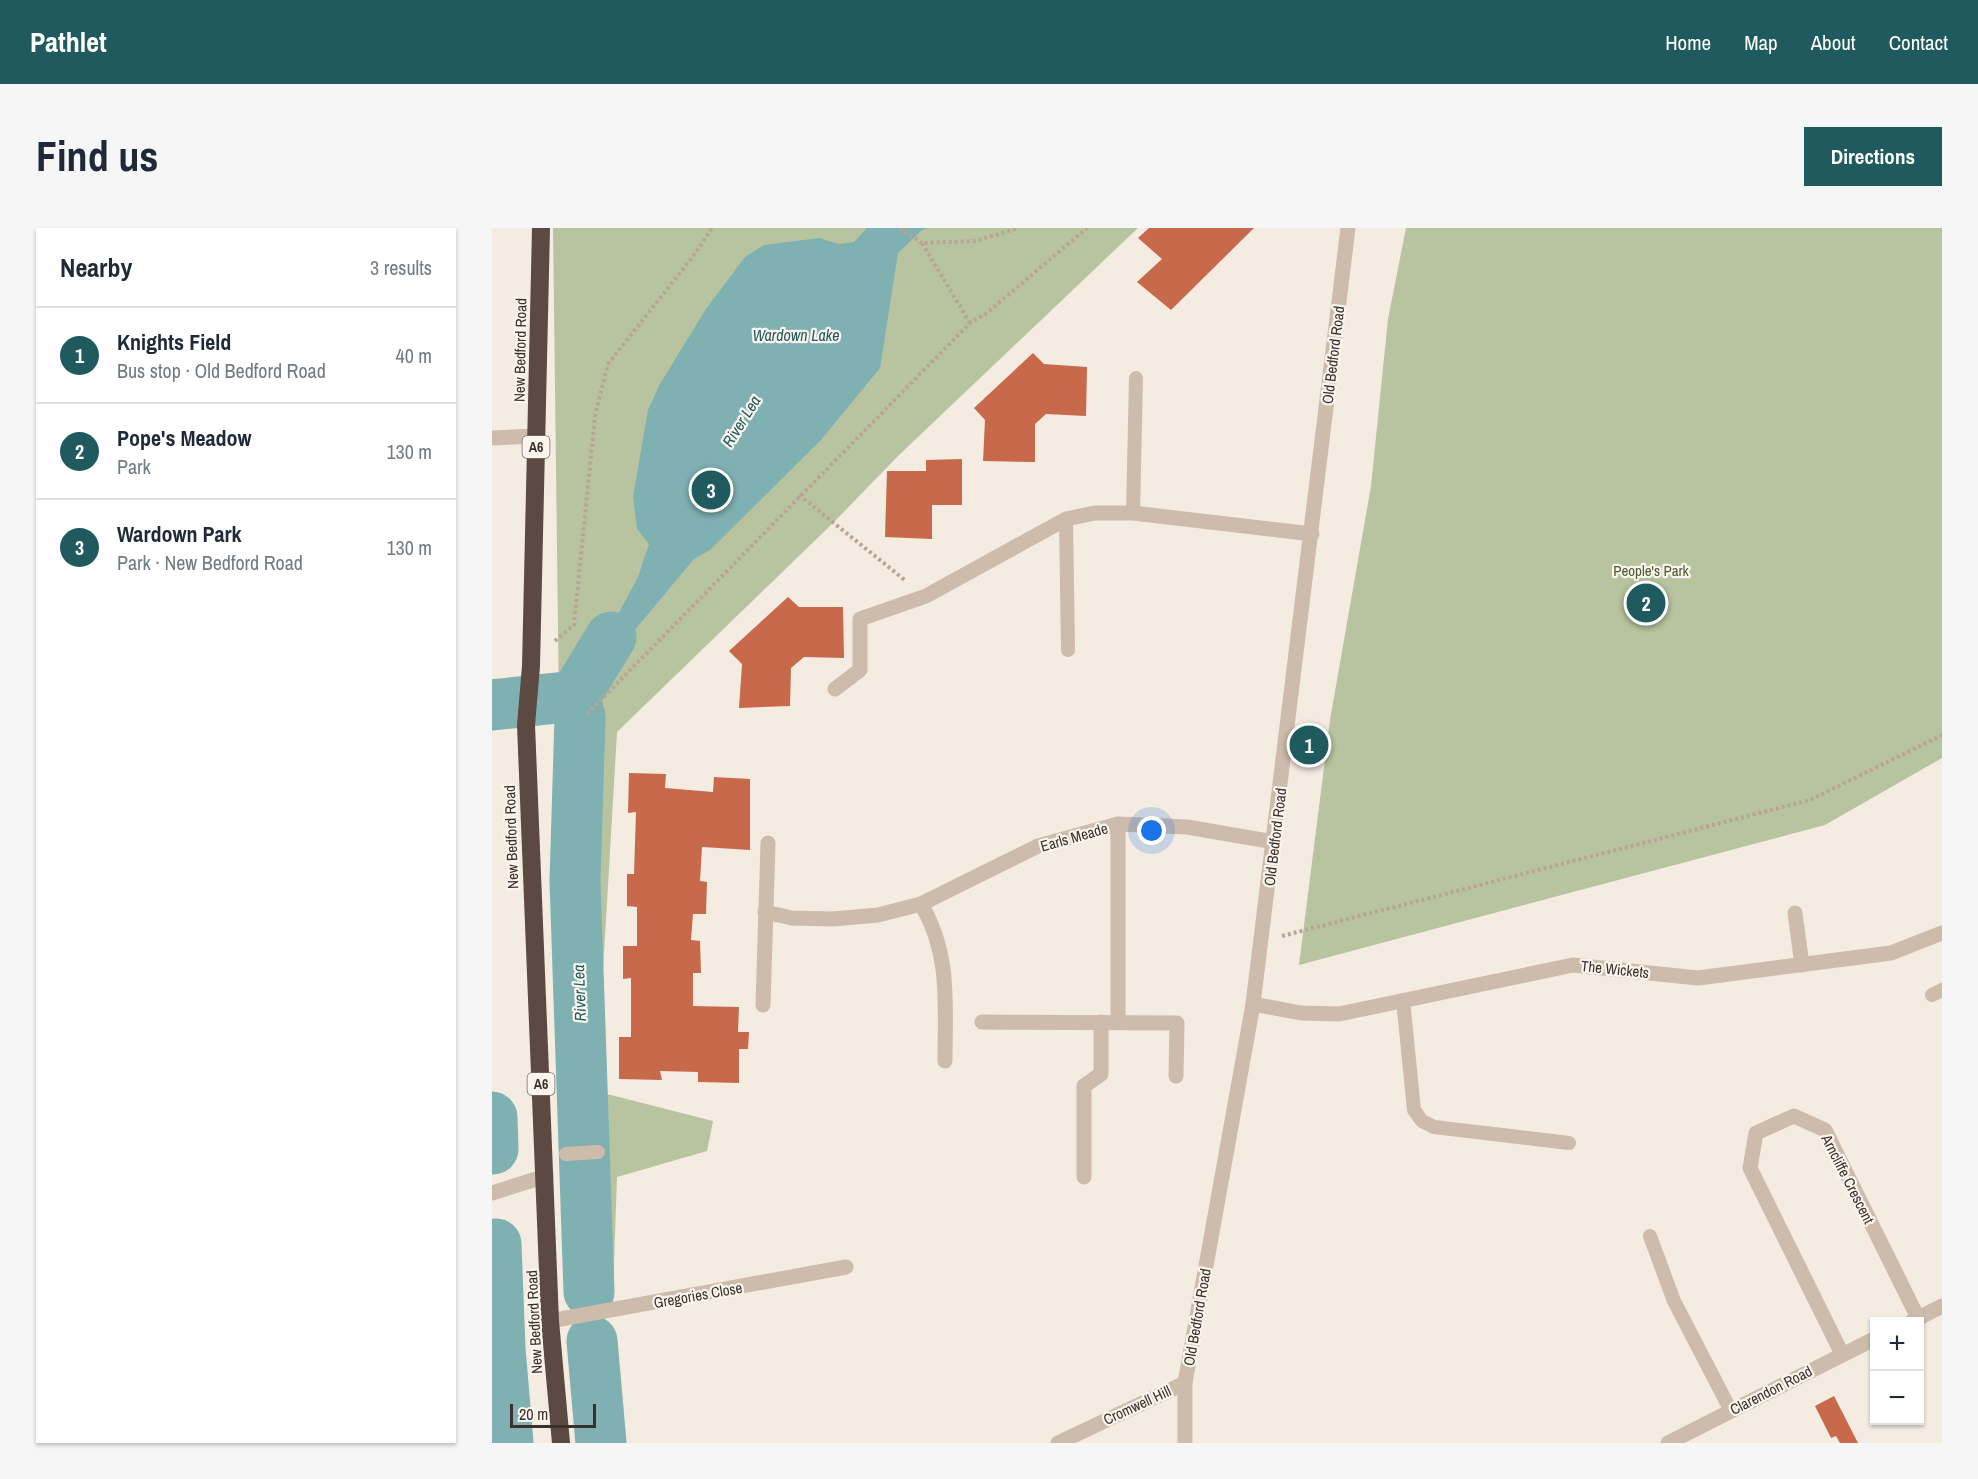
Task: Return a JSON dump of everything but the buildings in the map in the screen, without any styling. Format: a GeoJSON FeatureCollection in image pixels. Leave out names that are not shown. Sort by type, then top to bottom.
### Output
{"type":"FeatureCollection","features":[{"type":"Feature","properties":{"kind":"highway","name":"New Bedford Road"},"geometry":{"type":"LineString","coordinates":[[541,228],[531,666],[526,725],[527,813],[546,1176],[550,1322],[561,1443]]}},
{"type":"Feature","properties":{"kind":"street","name":"Old Bedford Road"},"geometry":{"type":"LineString","coordinates":[[1185,1443],[1185,1383],[1253,1004],[1348,228]]}},
{"type":"Feature","properties":{"kind":"street"},"geometry":{"type":"LineString","coordinates":[[492,438],[536,436]]}},
{"type":"Feature","properties":{"kind":"street"},"geometry":{"type":"LineString","coordinates":[[835,688],[860,670],[860,619],[926,596],[1066,519],[1095,513],[1133,513],[1311,534]]}},
{"type":"Feature","properties":{"kind":"street"},"geometry":{"type":"LineString","coordinates":[[1118,824],[1118,1022]]}},
{"type":"Feature","properties":{"kind":"street","name":"Earls Meade"},"geometry":{"type":"LineString","coordinates":[[765,912],[792,918],[833,919],[878,915],[921,904],[1038,846],[1118,824],[1187,827],[1274,842]]}},
{"type":"Feature","properties":{"kind":"street"},"geometry":{"type":"LineString","coordinates":[[763,1005],[768,843]]}},
{"type":"Feature","properties":{"kind":"street"},"geometry":{"type":"LineString","coordinates":[[921,904],[933,924],[945,967],[945,1061]]}},
{"type":"Feature","properties":{"kind":"street"},"geometry":{"type":"LineString","coordinates":[[1795,913],[1802,965]]}},
{"type":"Feature","properties":{"kind":"street","name":"The Wickets"},"geometry":{"type":"LineString","coordinates":[[1253,1004],[1301,1013],[1339,1014],[1573,965],[1698,978],[1891,953],[1942,933]]}},
{"type":"Feature","properties":{"kind":"street"},"geometry":{"type":"LineString","coordinates":[[982,1022],[1177,1023],[1176,1076]]}},
{"type":"Feature","properties":{"kind":"street"},"geometry":{"type":"LineString","coordinates":[[1084,1177],[1084,1086],[1101,1074],[1101,1022]]}},
{"type":"Feature","properties":{"kind":"street","name":"Arncliffe Crescent"},"geometry":{"type":"LineString","coordinates":[[1842,1354],[1750,1168],[1756,1133],[1794,1116],[1825,1130],[1913,1317]]}},
{"type":"Feature","properties":{"kind":"street"},"geometry":{"type":"LineString","coordinates":[[492,1193],[546,1176]]}},
{"type":"Feature","properties":{"kind":"street","name":"Gregories Close"},"geometry":{"type":"LineString","coordinates":[[550,1322],[846,1268]]}},
{"type":"Feature","properties":{"kind":"street"},"geometry":{"type":"LineString","coordinates":[[1920,1317],[1942,1306]]}},
{"type":"Feature","properties":{"kind":"street","name":"Clarendon Road"},"geometry":{"type":"LineString","coordinates":[[1668,1443],[1870,1341]]}},
{"type":"Feature","properties":{"kind":"street","name":"Cromwell Hill"},"geometry":{"type":"LineString","coordinates":[[1058,1443],[1185,1383]]}},
{"type":"Feature","properties":{"kind":"lane"},"geometry":{"type":"LineString","coordinates":[[1133,513],[1136,378]]}},
{"type":"Feature","properties":{"kind":"lane"},"geometry":{"type":"LineString","coordinates":[[1066,519],[1068,650]]}},
{"type":"Feature","properties":{"kind":"lane"},"geometry":{"type":"LineString","coordinates":[[1403,1000],[1414,1110],[1422,1121],[1434,1127],[1569,1143]]}},
{"type":"Feature","properties":{"kind":"lane"},"geometry":{"type":"LineString","coordinates":[[567,1154],[598,1152]]}},
{"type":"Feature","properties":{"kind":"lane"},"geometry":{"type":"LineString","coordinates":[[1650,1236],[1674,1301],[1731,1411]]}},
{"type":"Feature","properties":{"kind":"path"},"geometry":{"type":"LineString","coordinates":[[552,643],[574,625],[595,416],[608,364],[694,255],[712,228]]}},
{"type":"Feature","properties":{"kind":"path"},"geometry":{"type":"LineString","coordinates":[[900,228],[922,243],[970,323]]}},
{"type":"Feature","properties":{"kind":"path"},"geometry":{"type":"LineString","coordinates":[[922,243],[976,241],[1018,228]]}},
{"type":"Feature","properties":{"kind":"path"},"geometry":{"type":"LineString","coordinates":[[587,714],[970,323],[987,313],[1087,228]]}},
{"type":"Feature","properties":{"kind":"path"},"geometry":{"type":"LineString","coordinates":[[799,495],[926,596]]}},
{"type":"Feature","properties":{"kind":"path"},"geometry":{"type":"LineString","coordinates":[[1261,941],[1810,800],[1942,735]]}},
{"type":"Feature","properties":{"kind":"green space"},"geometry":{"type":"Polygon","coordinates":[[[553,228],[1138,228],[898,456],[833,523],[617,732],[600,1022],[603,1093],[713,1121],[707,1151],[617,1177],[613,1293],[596,1289],[587,1003],[590,760],[560,787],[553,228]]]}},
{"type":"Feature","properties":{"kind":"green space","name":"People's Park"},"geometry":{"type":"Polygon","coordinates":[[[1406,228],[1942,228],[1942,758],[1825,825],[1299,965],[1330,720],[1371,486],[1388,319],[1406,228]]]}},
{"type":"Feature","properties":{"kind":"water","name":"Wardown Lake"},"geometry":{"type":"Polygon","coordinates":[[[867,228],[928,228],[922,230],[898,253],[880,368],[821,440],[710,550],[694,559],[589,685],[587,714],[573,722],[576,672],[600,648],[638,577],[649,544],[637,529],[633,497],[648,410],[660,384],[706,309],[745,257],[764,245],[819,238],[839,244],[854,242],[867,228]]]}},
{"type":"Feature","properties":{"kind":"waterway","name":"River Lea"},"geometry":{"type":"LineString","coordinates":[[492,705],[575,696],[611,637]]}},
{"type":"Feature","properties":{"kind":"waterway","name":"River Lea"},"geometry":{"type":"LineString","coordinates":[[575,696],[580,718],[575,881],[589,1292]]}},
{"type":"Feature","properties":{"kind":"waterway","name":"River Lea"},"geometry":{"type":"LineString","coordinates":[[492,1117],[493,1149]]}},
{"type":"Feature","properties":{"kind":"waterway","name":"River Lea"},"geometry":{"type":"LineString","coordinates":[[496,1244],[500,1349],[508,1443]]}},
{"type":"Feature","properties":{"kind":"waterway","name":"River Lea"},"geometry":{"type":"LineString","coordinates":[[592,1341],[601,1443]]}},
{"type":"Feature","properties":{"kind":"place","name":"Wardown Park"},"geometry":{"type":"Point","coordinates":[711,490]}},
{"type":"Feature","properties":{"kind":"place","name":"Pope's Meadow"},"geometry":{"type":"Point","coordinates":[1646,603]}},
{"type":"Feature","properties":{"kind":"place","name":"Knights Field"},"geometry":{"type":"Point","coordinates":[1309,745]}}]}
